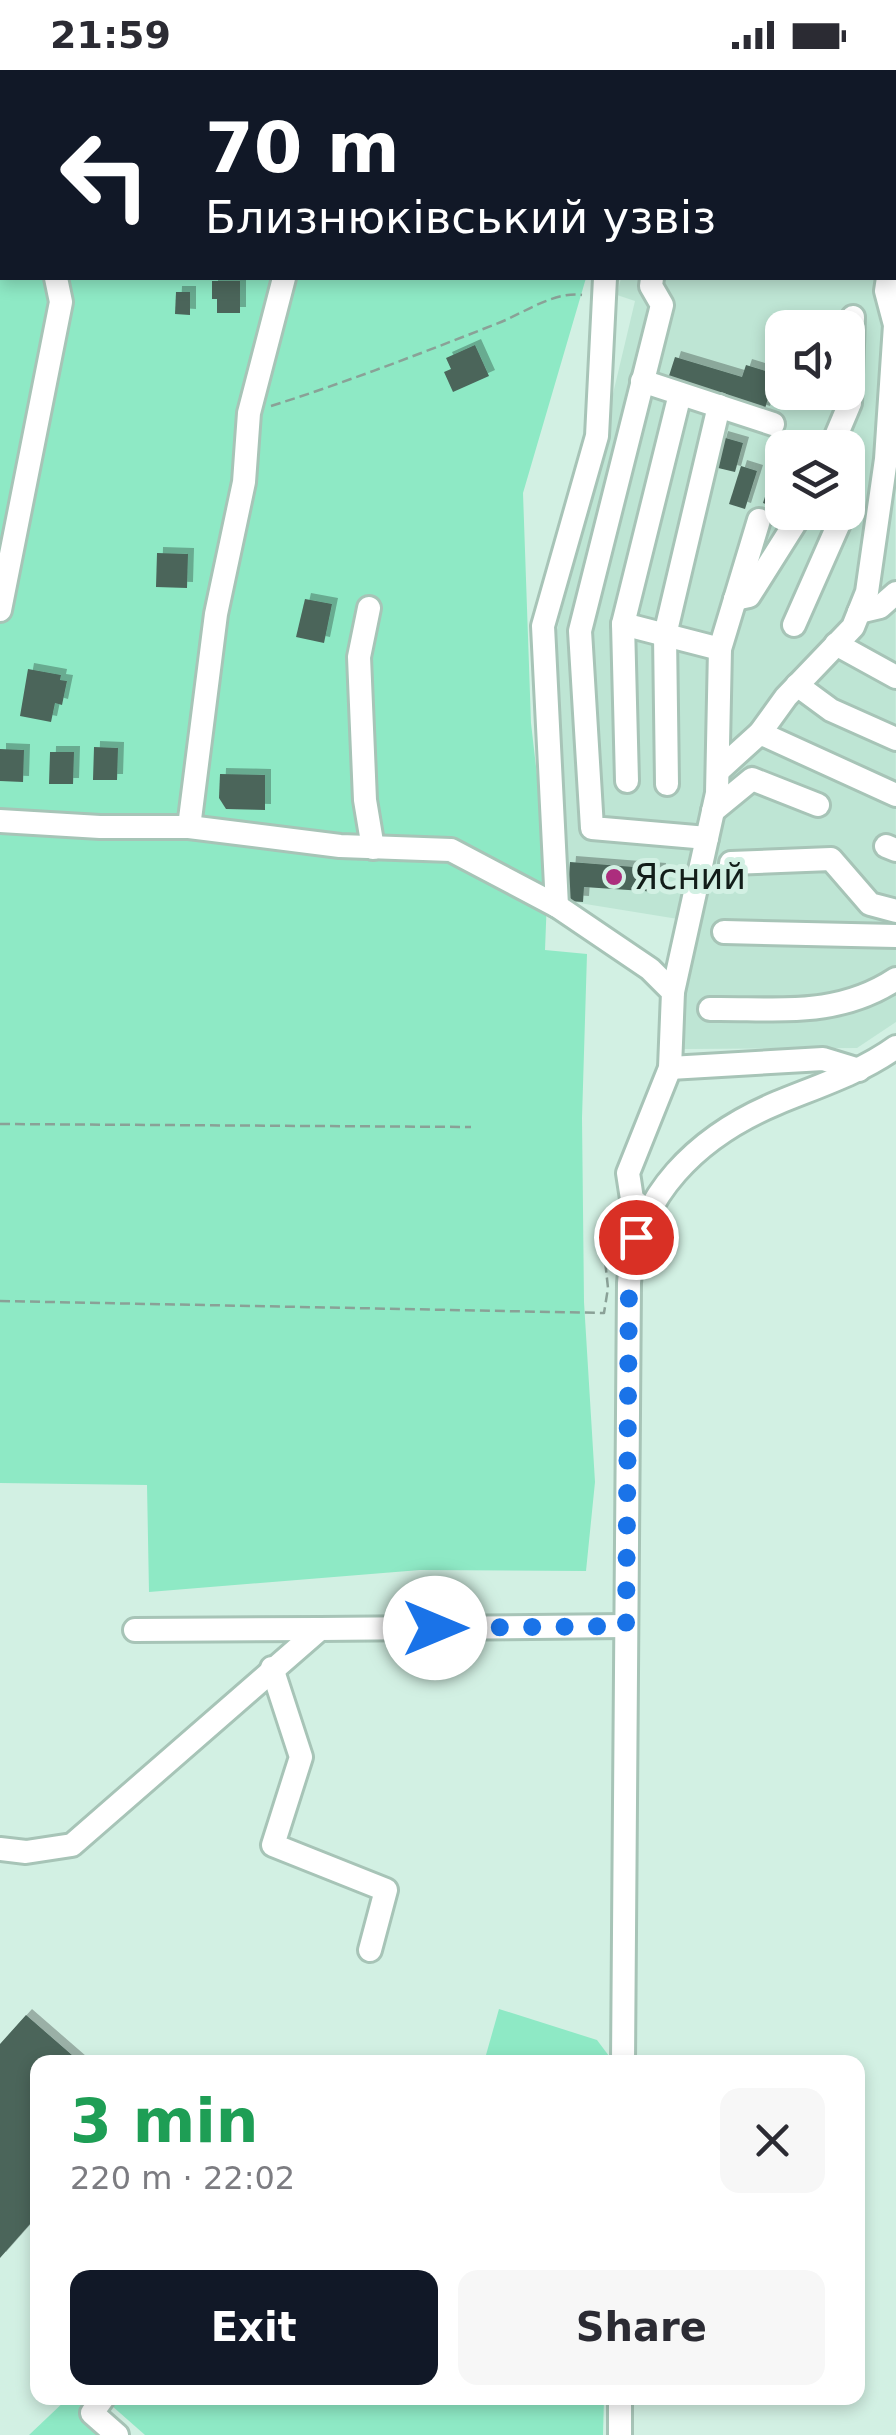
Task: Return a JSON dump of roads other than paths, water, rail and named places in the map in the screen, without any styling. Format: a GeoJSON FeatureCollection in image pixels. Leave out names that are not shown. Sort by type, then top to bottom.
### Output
{"type":"FeatureCollection","features":[{"type":"Feature","properties":{"kind":"street"},"geometry":{"type":"LineString","coordinates":[[0,610],[60,302],[56,280]]}},
{"type":"Feature","properties":{"kind":"street"},"geometry":{"type":"LineString","coordinates":[[189,827],[216,614],[244,482],[249,413],[283,280]]}},
{"type":"Feature","properties":{"kind":"street"},"geometry":{"type":"LineString","coordinates":[[652,280],[650,286],[662,304],[580,631],[592,828],[707,838]]}},
{"type":"Feature","properties":{"kind":"street"},"geometry":{"type":"LineString","coordinates":[[888,280],[886,292],[895,325]]}},
{"type":"Feature","properties":{"kind":"street"},"geometry":{"type":"LineString","coordinates":[[558,906],[543,626],[598,436],[604,289]]}},
{"type":"Feature","properties":{"kind":"street"},"geometry":{"type":"LineString","coordinates":[[718,771],[760,733],[797,685],[853,627],[867,592],[885,501],[892,436],[896,316]]}},
{"type":"Feature","properties":{"kind":"street"},"geometry":{"type":"LineString","coordinates":[[642,382],[774,424]]}},
{"type":"Feature","properties":{"kind":"street"},"geometry":{"type":"LineString","coordinates":[[628,782],[622,624],[680,394]]}},
{"type":"Feature","properties":{"kind":"street"},"geometry":{"type":"LineString","coordinates":[[667,784],[665,635],[719,406]]}},
{"type":"Feature","properties":{"kind":"street"},"geometry":{"type":"LineString","coordinates":[[647,1212],[632,1200],[628,1173],[670,1068],[673,992],[718,771],[720,649],[759,520]]}},
{"type":"Feature","properties":{"kind":"street"},"geometry":{"type":"LineString","coordinates":[[735,599],[750,596],[791,530]]}},
{"type":"Feature","properties":{"kind":"street"},"geometry":{"type":"LineString","coordinates":[[794,625],[838,530]]}},
{"type":"Feature","properties":{"kind":"street"},"geometry":{"type":"LineString","coordinates":[[859,612],[880,608],[896,594]]}},
{"type":"Feature","properties":{"kind":"street"},"geometry":{"type":"LineString","coordinates":[[369,608],[359,657],[365,800],[372,848]]}},
{"type":"Feature","properties":{"kind":"street"},"geometry":{"type":"LineString","coordinates":[[622,624],[720,649]]}},
{"type":"Feature","properties":{"kind":"street"},"geometry":{"type":"LineString","coordinates":[[836,644],[896,677]]}},
{"type":"Feature","properties":{"kind":"street"},"geometry":{"type":"LineString","coordinates":[[797,685],[831,710],[896,739]]}},
{"type":"Feature","properties":{"kind":"street"},"geometry":{"type":"LineString","coordinates":[[760,733],[896,795]]}},
{"type":"Feature","properties":{"kind":"street"},"geometry":{"type":"LineString","coordinates":[[713,810],[752,779],[818,806]]}},
{"type":"Feature","properties":{"kind":"street"},"geometry":{"type":"LineString","coordinates":[[0,820],[100,827],[189,827],[372,848],[451,850],[558,906],[650,968],[673,992]]}},
{"type":"Feature","properties":{"kind":"street"},"geometry":{"type":"LineString","coordinates":[[731,863],[831,859],[870,904],[896,911]]}},
{"type":"Feature","properties":{"kind":"street"},"geometry":{"type":"LineString","coordinates":[[724,932],[896,936]]}},
{"type":"Feature","properties":{"kind":"street"},"geometry":{"type":"LineString","coordinates":[[710,1009],[832,1007],[870,996],[896,979]]}},
{"type":"Feature","properties":{"kind":"street"},"geometry":{"type":"LineString","coordinates":[[623,2055],[629,1283],[636,1237],[664,1183],[713,1137],[745,1117],[858,1070],[896,1046]]}},
{"type":"Feature","properties":{"kind":"street"},"geometry":{"type":"LineString","coordinates":[[670,1068],[823,1059],[858,1070]]}},
{"type":"Feature","properties":{"kind":"street"},"geometry":{"type":"LineString","coordinates":[[135,1630],[626,1626]]}},
{"type":"Feature","properties":{"kind":"street"},"geometry":{"type":"LineString","coordinates":[[0,1849],[26,1852],[72,1844],[320,1629]]}},
{"type":"Feature","properties":{"kind":"street"},"geometry":{"type":"LineString","coordinates":[[272,1668],[301,1757],[273,1844],[386,1890],[370,1950]]}},
{"type":"Feature","properties":{"kind":"street"},"geometry":{"type":"LineString","coordinates":[[98,2405],[92,2413],[117,2435]]}},
{"type":"Feature","properties":{"kind":"street"},"geometry":{"type":"LineString","coordinates":[[620,2405],[620,2435]]}},
{"type":"Feature","properties":{"kind":"place","name":"Ясний"},"geometry":{"type":"Point","coordinates":[614,877]}}]}
